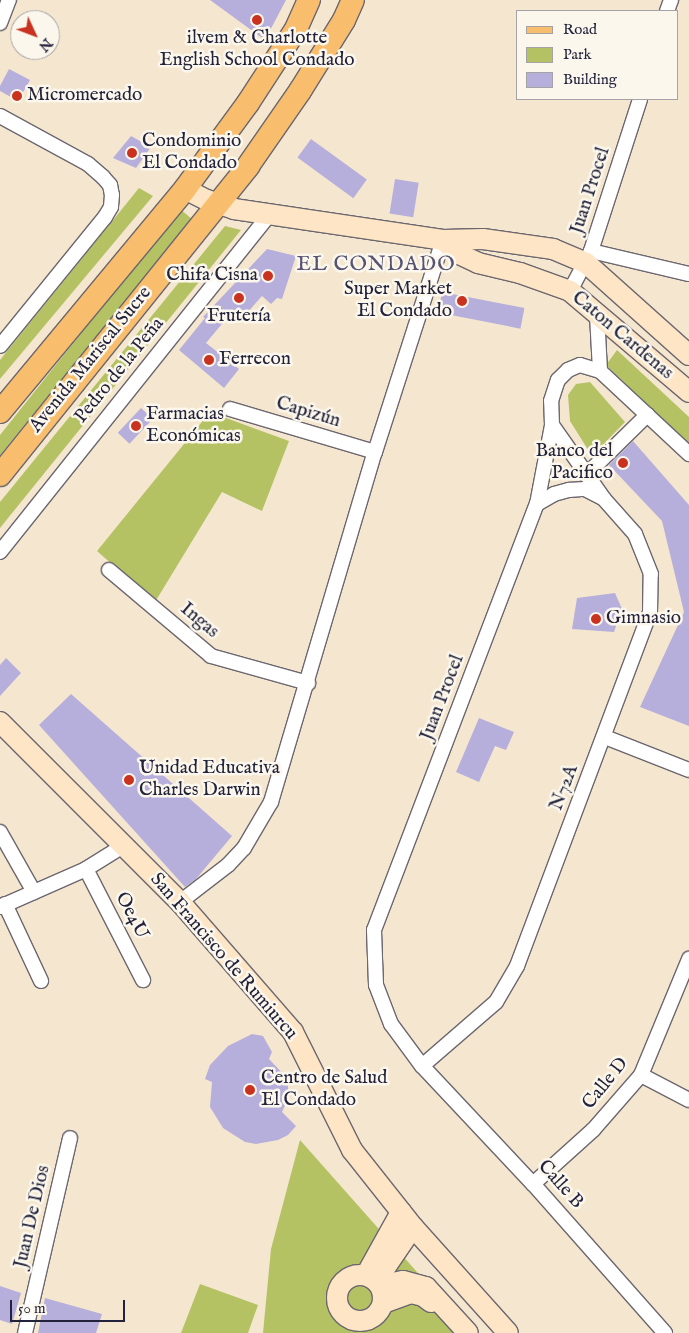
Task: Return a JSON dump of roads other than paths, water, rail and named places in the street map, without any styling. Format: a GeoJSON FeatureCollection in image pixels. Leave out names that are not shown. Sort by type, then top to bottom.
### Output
{"type":"FeatureCollection","features":[{"type":"Feature","properties":{"kind":"main road","name":"Avenida Mariscal Sucre"},"geometry":{"type":"LineString","coordinates":[[0,412],[185,189],[254,95],[296,29],[309,0]]}},
{"type":"Feature","properties":{"kind":"main road","name":"Avenida Mariscal Sucre"},"geometry":{"type":"LineString","coordinates":[[0,475],[248,166],[300,91],[344,20],[353,0]]}},
{"type":"Feature","properties":{"kind":"street"},"geometry":{"type":"LineString","coordinates":[[0,23],[9,0]]}},
{"type":"Feature","properties":{"kind":"street","name":"Juan Procel"},"geometry":{"type":"LineString","coordinates":[[570,291],[588,257],[640,100]]}},
{"type":"Feature","properties":{"kind":"street"},"geometry":{"type":"LineString","coordinates":[[0,116],[88,164],[110,185],[112,195],[111,207],[105,217],[0,346]]}},
{"type":"Feature","properties":{"kind":"street","name":"Caton Cardenas"},"geometry":{"type":"LineString","coordinates":[[185,189],[234,209],[443,240],[483,239],[553,249],[588,257],[689,274]]}},
{"type":"Feature","properties":{"kind":"street","name":"Pedro de la Peña"},"geometry":{"type":"LineString","coordinates":[[0,552],[270,214]]}},
{"type":"Feature","properties":{"kind":"street"},"geometry":{"type":"LineString","coordinates":[[180,902],[228,866],[244,848],[271,802],[308,683],[375,452],[443,240]]}},
{"type":"Feature","properties":{"kind":"street","name":"Caton Cardenas"},"geometry":{"type":"LineString","coordinates":[[443,240],[459,254],[478,263],[520,273],[570,291],[689,392]]}},
{"type":"Feature","properties":{"kind":"street","name":"Caton Cardenas"},"geometry":{"type":"LineString","coordinates":[[588,257],[689,356]]}},
{"type":"Feature","properties":{"kind":"street"},"geometry":{"type":"LineString","coordinates":[[597,315],[600,371],[689,454]]}},
{"type":"Feature","properties":{"kind":"street"},"geometry":{"type":"LineString","coordinates":[[653,361],[671,340]]}},
{"type":"Feature","properties":{"kind":"street","name":"Juan Procel"},"geometry":{"type":"LineString","coordinates":[[422,1066],[391,1024],[376,985],[374,930],[537,504],[552,425],[551,401],[558,380],[568,370],[580,365],[600,371]]}},
{"type":"Feature","properties":{"kind":"street","name":"Capizún"},"geometry":{"type":"LineString","coordinates":[[230,409],[375,452]]}},
{"type":"Feature","properties":{"kind":"street"},"geometry":{"type":"LineString","coordinates":[[586,475],[647,415]]}},
{"type":"Feature","properties":{"kind":"street","name":"N72A"},"geometry":{"type":"LineString","coordinates":[[422,1066],[496,1002],[517,966],[605,737],[650,613],[651,574],[635,534],[604,499],[552,425]]}},
{"type":"Feature","properties":{"kind":"street","name":"N72A"},"geometry":{"type":"LineString","coordinates":[[537,504],[554,494],[569,490],[585,489],[604,499]]}},
{"type":"Feature","properties":{"kind":"street","name":"Ingas"},"geometry":{"type":"LineString","coordinates":[[109,570],[211,656],[308,683]]}},
{"type":"Feature","properties":{"kind":"street","name":"San Francisco de Rumiurcu"},"geometry":{"type":"LineString","coordinates":[[0,722],[180,902],[294,1032],[352,1150],[407,1219],[508,1333]]}},
{"type":"Feature","properties":{"kind":"street"},"geometry":{"type":"LineString","coordinates":[[605,737],[689,770]]}},
{"type":"Feature","properties":{"kind":"street"},"geometry":{"type":"LineString","coordinates":[[0,832],[34,892]]}},
{"type":"Feature","properties":{"kind":"street"},"geometry":{"type":"LineString","coordinates":[[41,981],[3,906],[86,869],[123,846]]}},
{"type":"Feature","properties":{"kind":"street","name":"Oe4U"},"geometry":{"type":"LineString","coordinates":[[86,869],[143,980]]}},
{"type":"Feature","properties":{"kind":"street","name":"Calle D"},"geometry":{"type":"LineString","coordinates":[[533,1184],[593,1130],[641,1075],[689,959]]}},
{"type":"Feature","properties":{"kind":"street","name":"Calle B"},"geometry":{"type":"LineString","coordinates":[[422,1066],[533,1184],[665,1333]]}},
{"type":"Feature","properties":{"kind":"street"},"geometry":{"type":"LineString","coordinates":[[641,1075],[689,1100]]}},
{"type":"Feature","properties":{"kind":"street","name":"Juan De Dios"},"geometry":{"type":"LineString","coordinates":[[26,1333],[70,1138]]}},
{"type":"Feature","properties":{"kind":"street"},"geometry":{"type":"LineString","coordinates":[[376,1286],[407,1219]]}},
{"type":"Feature","properties":{"kind":"street"},"geometry":{"type":"LineString","coordinates":[[376,1286],[403,1280],[426,1287],[468,1333]]}},
{"type":"Feature","properties":{"kind":"street"},"geometry":{"type":"LineString","coordinates":[[376,1286],[423,1296],[432,1303],[455,1333]]}},
{"type":"Feature","properties":{"kind":"place","name":"ilvem & Charlotte English School Condado"},"geometry":{"type":"Point","coordinates":[257,20]}},
{"type":"Feature","properties":{"kind":"place","name":"Micromercado"},"geometry":{"type":"Point","coordinates":[17,96]}},
{"type":"Feature","properties":{"kind":"place","name":"Condominio El Condado"},"geometry":{"type":"Point","coordinates":[132,153]}},
{"type":"Feature","properties":{"kind":"place","name":"Chifa Cisna"},"geometry":{"type":"Point","coordinates":[268,276]}},
{"type":"Feature","properties":{"kind":"place","name":"Frutería"},"geometry":{"type":"Point","coordinates":[239,298]}},
{"type":"Feature","properties":{"kind":"place","name":"Super Market El Condado"},"geometry":{"type":"Point","coordinates":[462,301]}},
{"type":"Feature","properties":{"kind":"place","name":"Ferrecon"},"geometry":{"type":"Point","coordinates":[209,360]}},
{"type":"Feature","properties":{"kind":"place","name":"Farmacias Económicas"},"geometry":{"type":"Point","coordinates":[136,426]}},
{"type":"Feature","properties":{"kind":"place","name":"Banco del Pacifico"},"geometry":{"type":"Point","coordinates":[623,463]}},
{"type":"Feature","properties":{"kind":"place","name":"Gimnasio"},"geometry":{"type":"Point","coordinates":[596,619]}},
{"type":"Feature","properties":{"kind":"place","name":"Unidad Educativa Charles Darwin"},"geometry":{"type":"Point","coordinates":[129,780]}},
{"type":"Feature","properties":{"kind":"place","name":"Centro de Salud El Condado"},"geometry":{"type":"Point","coordinates":[250,1090]}},
{"type":"Feature","properties":{"kind":"district","name":"EL CONDADO"},"geometry":{"type":"Point","coordinates":[376,265]}}]}
